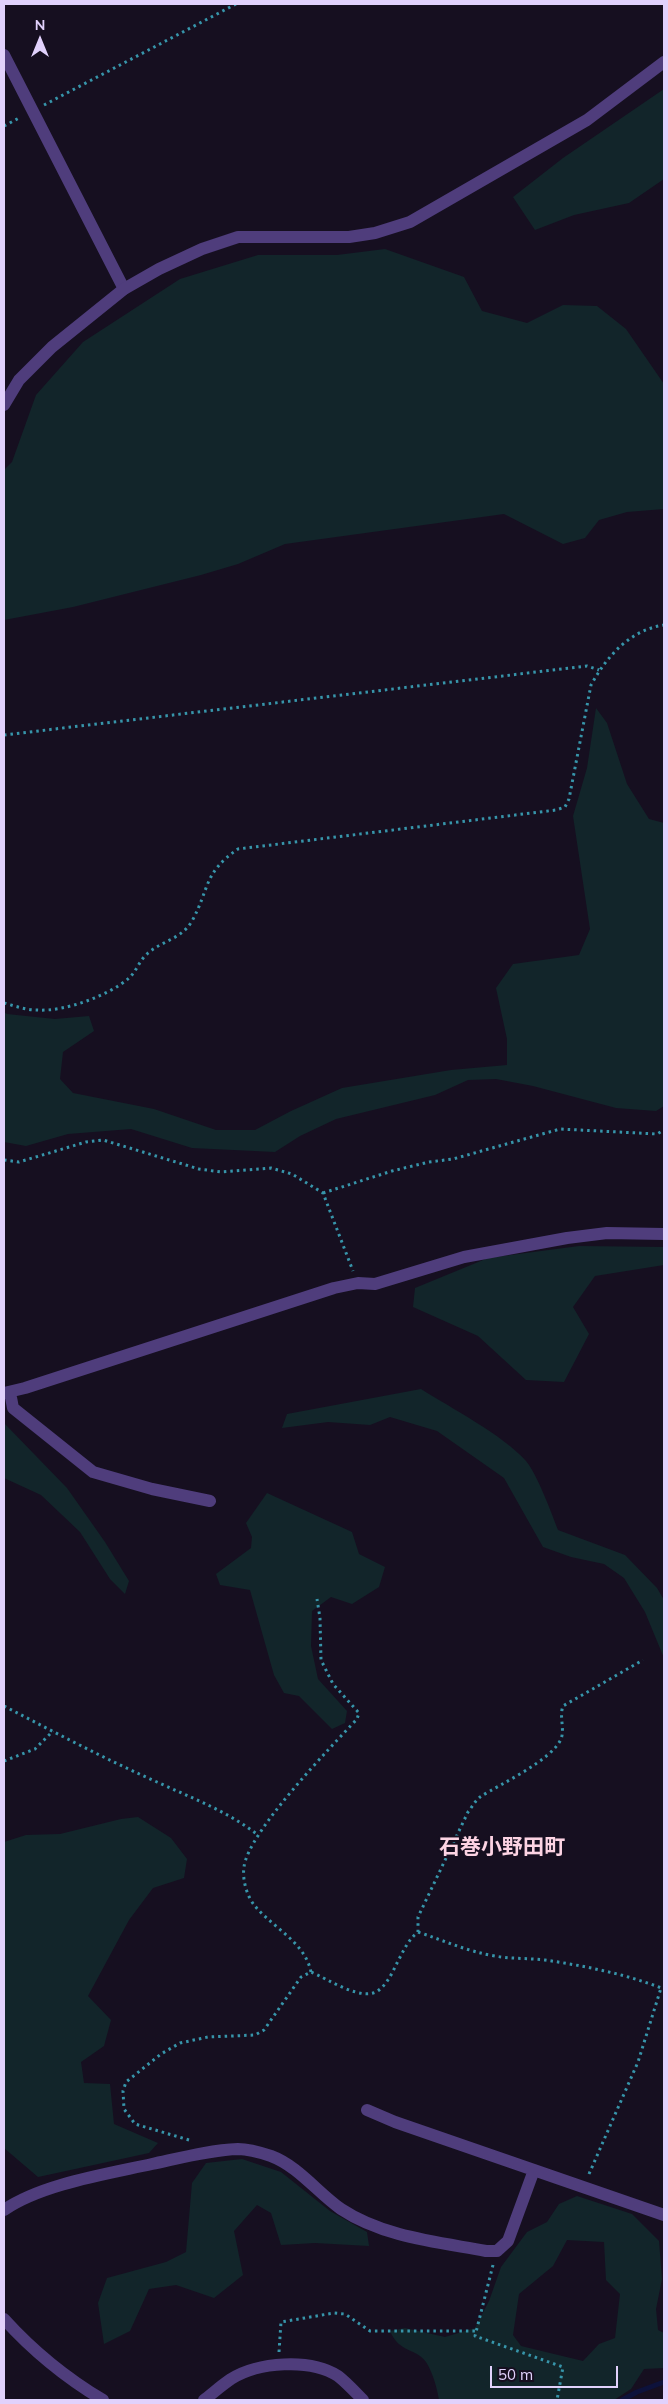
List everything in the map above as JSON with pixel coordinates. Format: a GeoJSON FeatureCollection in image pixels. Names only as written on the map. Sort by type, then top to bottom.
{"type":"FeatureCollection","features":[{"type":"Feature","properties":{"kind":"street"},"geometry":{"type":"LineString","coordinates":[[4,55],[124,288]]}},
{"type":"Feature","properties":{"kind":"street"},"geometry":{"type":"LineString","coordinates":[[4,405],[19,380],[52,347],[124,288],[202,249],[238,237],[349,236],[375,233],[410,222],[587,120],[664,62]]}},
{"type":"Feature","properties":{"kind":"street"},"geometry":{"type":"LineString","coordinates":[[210,1501],[152,1490],[93,1472],[13,1408],[7,1393],[334,1288],[358,1283],[375,1284],[464,1257],[566,1238],[607,1233],[664,1234]]}},
{"type":"Feature","properties":{"kind":"street"},"geometry":{"type":"LineString","coordinates":[[367,2110],[395,2122],[582,2185],[664,2215]]}},
{"type":"Feature","properties":{"kind":"street"},"geometry":{"type":"LineString","coordinates":[[4,2210],[15,2202],[36,2193],[101,2175],[183,2158],[239,2149],[273,2157],[293,2169],[341,2209],[375,2227],[430,2240],[486,2251],[497,2251],[508,2241],[534,2170]]}},
{"type":"Feature","properties":{"kind":"street"},"geometry":{"type":"LineString","coordinates":[[4,2319],[38,2354],[72,2381],[103,2400]]}},
{"type":"Feature","properties":{"kind":"street"},"geometry":{"type":"LineString","coordinates":[[204,2400],[232,2379],[255,2369],[279,2364],[311,2366],[337,2376],[362,2400]]}},
{"type":"Feature","properties":{"kind":"path"},"geometry":{"type":"LineString","coordinates":[[4,126],[236,4]]}},
{"type":"Feature","properties":{"kind":"path"},"geometry":{"type":"LineString","coordinates":[[4,1003],[22,1008],[51,1010],[114,990],[131,976],[147,954],[178,937],[191,922],[209,878],[222,860],[238,850],[556,810],[565,806],[569,799],[590,685],[599,670],[625,641],[639,631],[664,625]]}},
{"type":"Feature","properties":{"kind":"path"},"geometry":{"type":"LineString","coordinates":[[4,735],[587,666],[599,670]]}},
{"type":"Feature","properties":{"kind":"path"},"geometry":{"type":"LineString","coordinates":[[323,1193],[392,1171],[429,1162],[453,1159],[560,1129],[657,1134],[664,1130]]}},
{"type":"Feature","properties":{"kind":"path"},"geometry":{"type":"LineString","coordinates":[[4,1160],[18,1162],[86,1142],[103,1140],[200,1170],[221,1172],[270,1168],[292,1174],[323,1193],[358,1283]]}},
{"type":"Feature","properties":{"kind":"path"},"geometry":{"type":"LineString","coordinates":[[312,1972],[310,1964],[298,1947],[264,1917],[252,1903],[246,1888],[244,1866],[258,1835],[316,1763],[360,1714],[333,1684],[321,1660],[320,1618],[317,1599]]}},
{"type":"Feature","properties":{"kind":"path"},"geometry":{"type":"LineString","coordinates":[[418,1932],[418,1917],[468,1812],[479,1798],[516,1777],[548,1754],[560,1742],[563,1734],[560,1715],[563,1706],[643,1660]]}},
{"type":"Feature","properties":{"kind":"path"},"geometry":{"type":"LineString","coordinates":[[4,1706],[157,1782],[202,1801],[244,1824],[258,1835]]}},
{"type":"Feature","properties":{"kind":"path"},"geometry":{"type":"LineString","coordinates":[[4,1761],[35,1749],[53,1731]]}},
{"type":"Feature","properties":{"kind":"path"},"geometry":{"type":"LineString","coordinates":[[197,2142],[135,2124],[124,2109],[123,2091],[126,2082],[161,2054],[180,2043],[208,2037],[255,2035],[264,2030],[300,1977],[312,1972],[359,1994],[374,1993],[386,1983],[409,1939],[418,1932]]}},
{"type":"Feature","properties":{"kind":"path"},"geometry":{"type":"LineString","coordinates":[[418,1932],[462,1949],[497,1956],[543,1960],[586,1967],[663,1989],[638,2062],[595,2164],[582,2185]]}},
{"type":"Feature","properties":{"kind":"path"},"geometry":{"type":"LineString","coordinates":[[497,2251],[476,2336],[563,2367],[557,2400]]}},
{"type":"Feature","properties":{"kind":"path"},"geometry":{"type":"LineString","coordinates":[[279,2364],[280,2322],[316,2316],[345,2314],[370,2332],[476,2331]]}},
{"type":"Feature","properties":{"kind":"green space"},"geometry":{"type":"Polygon","coordinates":[[[664,89],[664,179],[629,203],[574,215],[535,230],[513,197],[563,158],[664,89]]]}},
{"type":"Feature","properties":{"kind":"green space"},"geometry":{"type":"Polygon","coordinates":[[[385,249],[464,277],[482,311],[527,323],[563,305],[597,306],[626,329],[664,384],[664,509],[627,512],[599,520],[585,538],[563,544],[504,514],[285,544],[238,564],[201,575],[73,607],[4,620],[4,470],[12,462],[36,395],[83,342],[180,279],[258,255],[337,255],[385,249]]]}},
{"type":"Feature","properties":{"kind":"green space"},"geometry":{"type":"Polygon","coordinates":[[[596,708],[607,723],[627,784],[649,819],[664,823],[664,1106],[656,1111],[616,1108],[533,1086],[496,1079],[468,1080],[435,1095],[336,1119],[300,1136],[275,1152],[192,1148],[131,1129],[68,1134],[26,1146],[4,1142],[4,1012],[7,1014],[55,1019],[89,1016],[94,1031],[63,1052],[60,1079],[73,1093],[154,1109],[216,1130],[255,1130],[342,1088],[451,1070],[507,1065],[507,1039],[496,988],[513,964],[579,955],[590,929],[573,816],[587,768],[596,708]]]}},
{"type":"Feature","properties":{"kind":"green space"},"geometry":{"type":"Polygon","coordinates":[[[579,1246],[664,1247],[664,1265],[595,1276],[573,1307],[589,1334],[564,1382],[526,1380],[478,1336],[413,1307],[415,1288],[488,1258],[579,1246]]]}},
{"type":"Feature","properties":{"kind":"green space"},"geometry":{"type":"Polygon","coordinates":[[[421,1389],[491,1432],[526,1461],[539,1484],[558,1530],[625,1555],[657,1588],[664,1600],[664,1658],[645,1612],[624,1578],[604,1564],[571,1557],[543,1547],[504,1478],[437,1431],[390,1417],[370,1425],[328,1422],[282,1428],[287,1414],[421,1389]]]}},
{"type":"Feature","properties":{"kind":"green space"},"geometry":{"type":"Polygon","coordinates":[[[4,1423],[67,1488],[105,1542],[129,1581],[125,1594],[110,1579],[80,1532],[41,1495],[4,1478],[4,1423]]]}},
{"type":"Feature","properties":{"kind":"green space"},"geometry":{"type":"Polygon","coordinates":[[[267,1493],[352,1532],[359,1554],[385,1567],[379,1587],[352,1604],[331,1597],[312,1611],[311,1646],[318,1679],[347,1711],[345,1723],[332,1729],[299,1696],[284,1693],[274,1675],[250,1590],[220,1585],[216,1574],[251,1548],[252,1537],[246,1523],[267,1493]]]}},
{"type":"Feature","properties":{"kind":"green space"},"geometry":{"type":"Polygon","coordinates":[[[138,1817],[171,1838],[187,1859],[184,1878],[153,1888],[129,1920],[88,1996],[111,2020],[104,2046],[81,2062],[84,2083],[110,2084],[114,2124],[158,2143],[149,2153],[38,2177],[4,2148],[4,1842],[26,1835],[60,1834],[121,1819],[138,1817]]]}},
{"type":"Feature","properties":{"kind":"green space"},"geometry":{"type":"Polygon","coordinates":[[[242,2159],[281,2172],[330,2211],[367,2232],[369,2246],[315,2243],[281,2245],[271,2213],[257,2205],[234,2231],[243,2275],[214,2298],[176,2285],[149,2289],[130,2331],[104,2344],[98,2303],[107,2278],[166,2262],[186,2252],[192,2183],[206,2163],[242,2159]]]}},
{"type":"Feature","properties":{"kind":"green space"},"geometry":{"type":"Polygon","coordinates":[[[577,2196],[632,2214],[659,2241],[662,2279],[656,2309],[658,2330],[664,2333],[664,2368],[644,2369],[631,2389],[614,2400],[439,2400],[431,2371],[426,2362],[417,2354],[398,2343],[390,2331],[405,2328],[445,2337],[475,2328],[489,2301],[501,2267],[527,2232],[547,2222],[559,2204],[577,2196]],[[567,2240],[553,2266],[519,2294],[513,2335],[521,2346],[583,2361],[599,2344],[615,2338],[620,2294],[606,2280],[604,2242],[567,2240]]]}},
{"type":"Feature","properties":{"kind":"waterway"},"geometry":{"type":"LineString","coordinates":[[622,2400],[664,2382]]}},
{"type":"Feature","properties":{"kind":"district","name":"石巻小野田町"},"geometry":{"type":"Point","coordinates":[502,1848]}}]}
